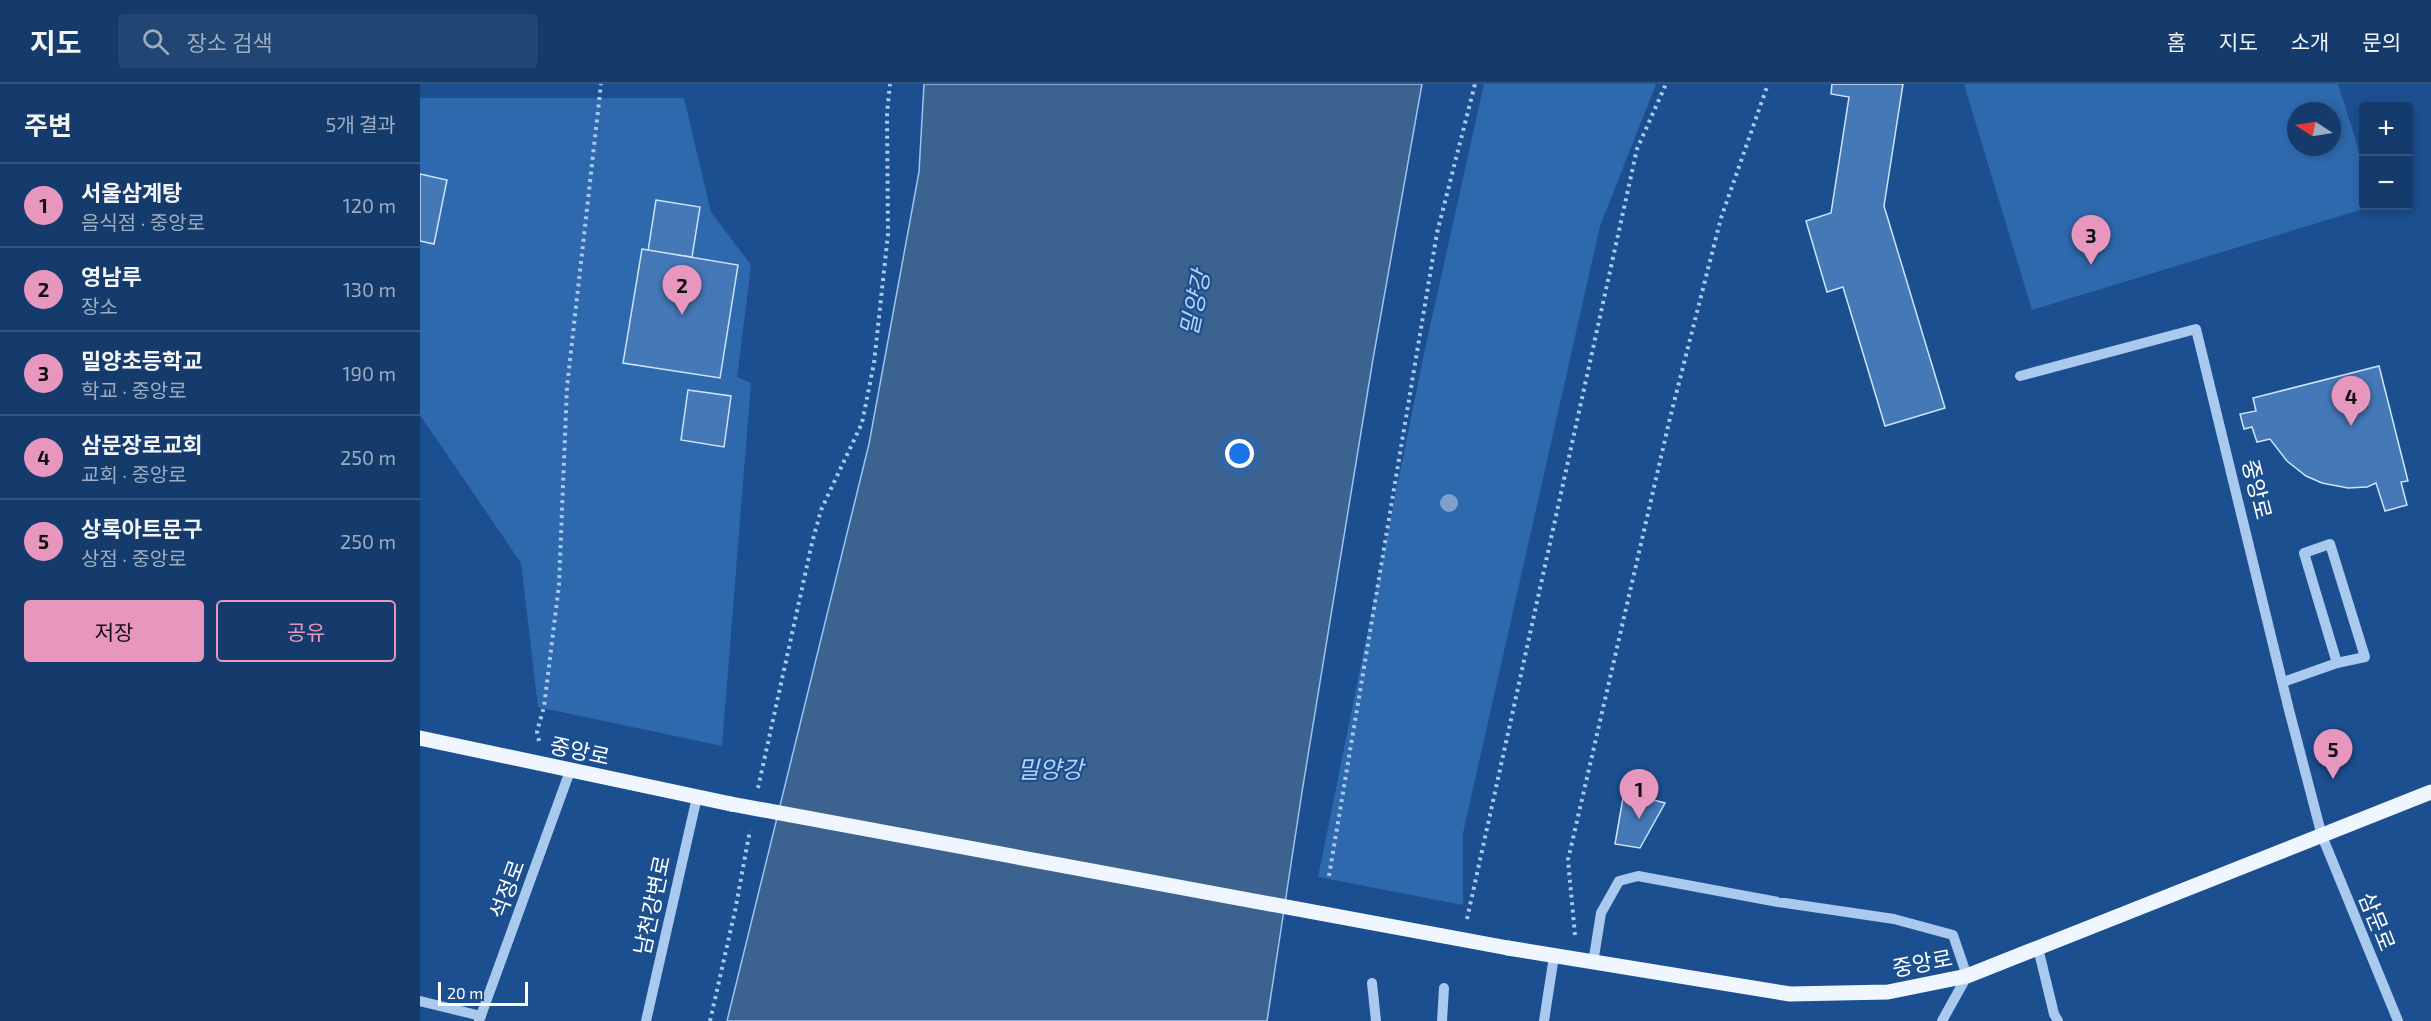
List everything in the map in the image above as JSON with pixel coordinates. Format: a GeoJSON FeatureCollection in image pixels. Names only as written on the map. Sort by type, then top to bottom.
{"type":"FeatureCollection","features":[{"type":"Feature","properties":{"kind":"main road","name":"중앙로"},"geometry":{"type":"LineString","coordinates":[[420,738],[731,804],[1508,948],[1790,994],[1888,992],[1967,976],[2431,792]]}},
{"type":"Feature","properties":{"kind":"street","name":"중앙로"},"geometry":{"type":"LineString","coordinates":[[2020,376],[2196,328],[2322,836]]}},
{"type":"Feature","properties":{"kind":"street"},"geometry":{"type":"LineString","coordinates":[[2283,682],[2337,663],[2365,657],[2330,544],[2304,553],[2337,663]]}},
{"type":"Feature","properties":{"kind":"street","name":"석정로"},"geometry":{"type":"LineString","coordinates":[[480,1018],[570,771]]}},
{"type":"Feature","properties":{"kind":"street","name":"남천강변로"},"geometry":{"type":"LineString","coordinates":[[645,1021],[697,797]]}},
{"type":"Feature","properties":{"kind":"street","name":"삼문로"},"geometry":{"type":"LineString","coordinates":[[2322,836],[2398,1021]]}},
{"type":"Feature","properties":{"kind":"street"},"geometry":{"type":"LineString","coordinates":[[1593,963],[1601,913],[1619,881],[1638,876],[1778,902],[1894,919],[1953,935],[1967,976],[1942,1021]]}},
{"type":"Feature","properties":{"kind":"street"},"geometry":{"type":"LineString","coordinates":[[2038,948],[2054,1014],[2058,1021]]}},
{"type":"Feature","properties":{"kind":"street"},"geometry":{"type":"LineString","coordinates":[[1544,1021],[1554,956]]}},
{"type":"Feature","properties":{"kind":"street"},"geometry":{"type":"LineString","coordinates":[[1372,983],[1376,1021]]}},
{"type":"Feature","properties":{"kind":"street"},"geometry":{"type":"LineString","coordinates":[[1442,1021],[1444,988]]}},
{"type":"Feature","properties":{"kind":"street"},"geometry":{"type":"LineString","coordinates":[[420,1001],[480,1018]]}},
{"type":"Feature","properties":{"kind":"path"},"geometry":{"type":"LineString","coordinates":[[544,765],[537,732],[544,707],[559,585],[567,387],[601,84]]}},
{"type":"Feature","properties":{"kind":"path"},"geometry":{"type":"LineString","coordinates":[[756,798],[812,543],[821,510],[862,423],[874,363],[888,234],[887,113],[890,84]]}},
{"type":"Feature","properties":{"kind":"path"},"geometry":{"type":"LineString","coordinates":[[1329,876],[1437,233],[1475,84]]}},
{"type":"Feature","properties":{"kind":"path"},"geometry":{"type":"LineString","coordinates":[[1465,925],[1638,149],[1665,84]]}},
{"type":"Feature","properties":{"kind":"path"},"geometry":{"type":"LineString","coordinates":[[1577,960],[1568,860],[1681,374],[1721,218],[1768,84]]}},
{"type":"Feature","properties":{"kind":"path"},"geometry":{"type":"LineString","coordinates":[[710,1021],[735,911],[752,821]]}},
{"type":"Feature","properties":{"kind":"shaded area"},"geometry":{"type":"Polygon","coordinates":[[[1484,84],[1656,84],[1600,226],[1463,833],[1463,905],[1318,877],[1425,349],[1484,84]]]}},
{"type":"Feature","properties":{"kind":"shaded area"},"geometry":{"type":"Polygon","coordinates":[[[1964,84],[2338,84],[2359,150],[2360,210],[2032,310],[1964,84]]]}},
{"type":"Feature","properties":{"kind":"shaded area"},"geometry":{"type":"Polygon","coordinates":[[[420,98],[684,98],[711,212],[751,265],[737,377],[751,383],[722,746],[538,707],[521,563],[420,415],[420,98]]]}},
{"type":"Feature","properties":{"kind":"water","name":"밀양강"},"geometry":{"type":"Polygon","coordinates":[[[924,84],[1422,84],[1373,359],[1267,1021],[727,1021],[869,444],[919,172],[924,84]]]}},
{"type":"Feature","properties":{"kind":"building"},"geometry":{"type":"Polygon","coordinates":[[[1832,84],[1903,84],[1884,206],[1945,408],[1885,426],[1843,287],[1827,292],[1806,221],[1831,213],[1849,97],[1831,94],[1832,84]]]}},
{"type":"Feature","properties":{"kind":"building"},"geometry":{"type":"Polygon","coordinates":[[[420,174],[447,180],[434,244],[420,241],[420,174]]]}},
{"type":"Feature","properties":{"kind":"building"},"geometry":{"type":"Polygon","coordinates":[[[656,200],[700,207],[692,257],[648,251],[656,200]]]}},
{"type":"Feature","properties":{"kind":"building"},"geometry":{"type":"Polygon","coordinates":[[[642,249],[738,265],[720,378],[623,363],[642,249]]]}},
{"type":"Feature","properties":{"kind":"building"},"geometry":{"type":"Polygon","coordinates":[[[2379,366],[2408,481],[2401,482],[2407,505],[2385,511],[2376,483],[2367,487],[2348,488],[2322,483],[2306,476],[2287,461],[2270,439],[2257,442],[2252,427],[2244,429],[2240,414],[2256,411],[2253,398],[2379,366]]]}},
{"type":"Feature","properties":{"kind":"building"},"geometry":{"type":"Polygon","coordinates":[[[688,390],[731,396],[724,447],[681,440],[688,390]]]}},
{"type":"Feature","properties":{"kind":"building"},"geometry":{"type":"Polygon","coordinates":[[[1624,792],[1665,803],[1640,848],[1615,844],[1624,792]]]}},
{"type":"Feature","properties":{"kind":"place","name":"밀양초등학교"},"geometry":{"type":"Point","coordinates":[2091,265]}},
{"type":"Feature","properties":{"kind":"place","name":"영남루"},"geometry":{"type":"Point","coordinates":[682,315]}},
{"type":"Feature","properties":{"kind":"place","name":"삼문장로교회"},"geometry":{"type":"Point","coordinates":[2351,426]}},
{"type":"Feature","properties":{"kind":"place","name":"상록아트문구"},"geometry":{"type":"Point","coordinates":[2333,779]}},
{"type":"Feature","properties":{"kind":"place","name":"서울삼계탕"},"geometry":{"type":"Point","coordinates":[1639,819]}}]}
